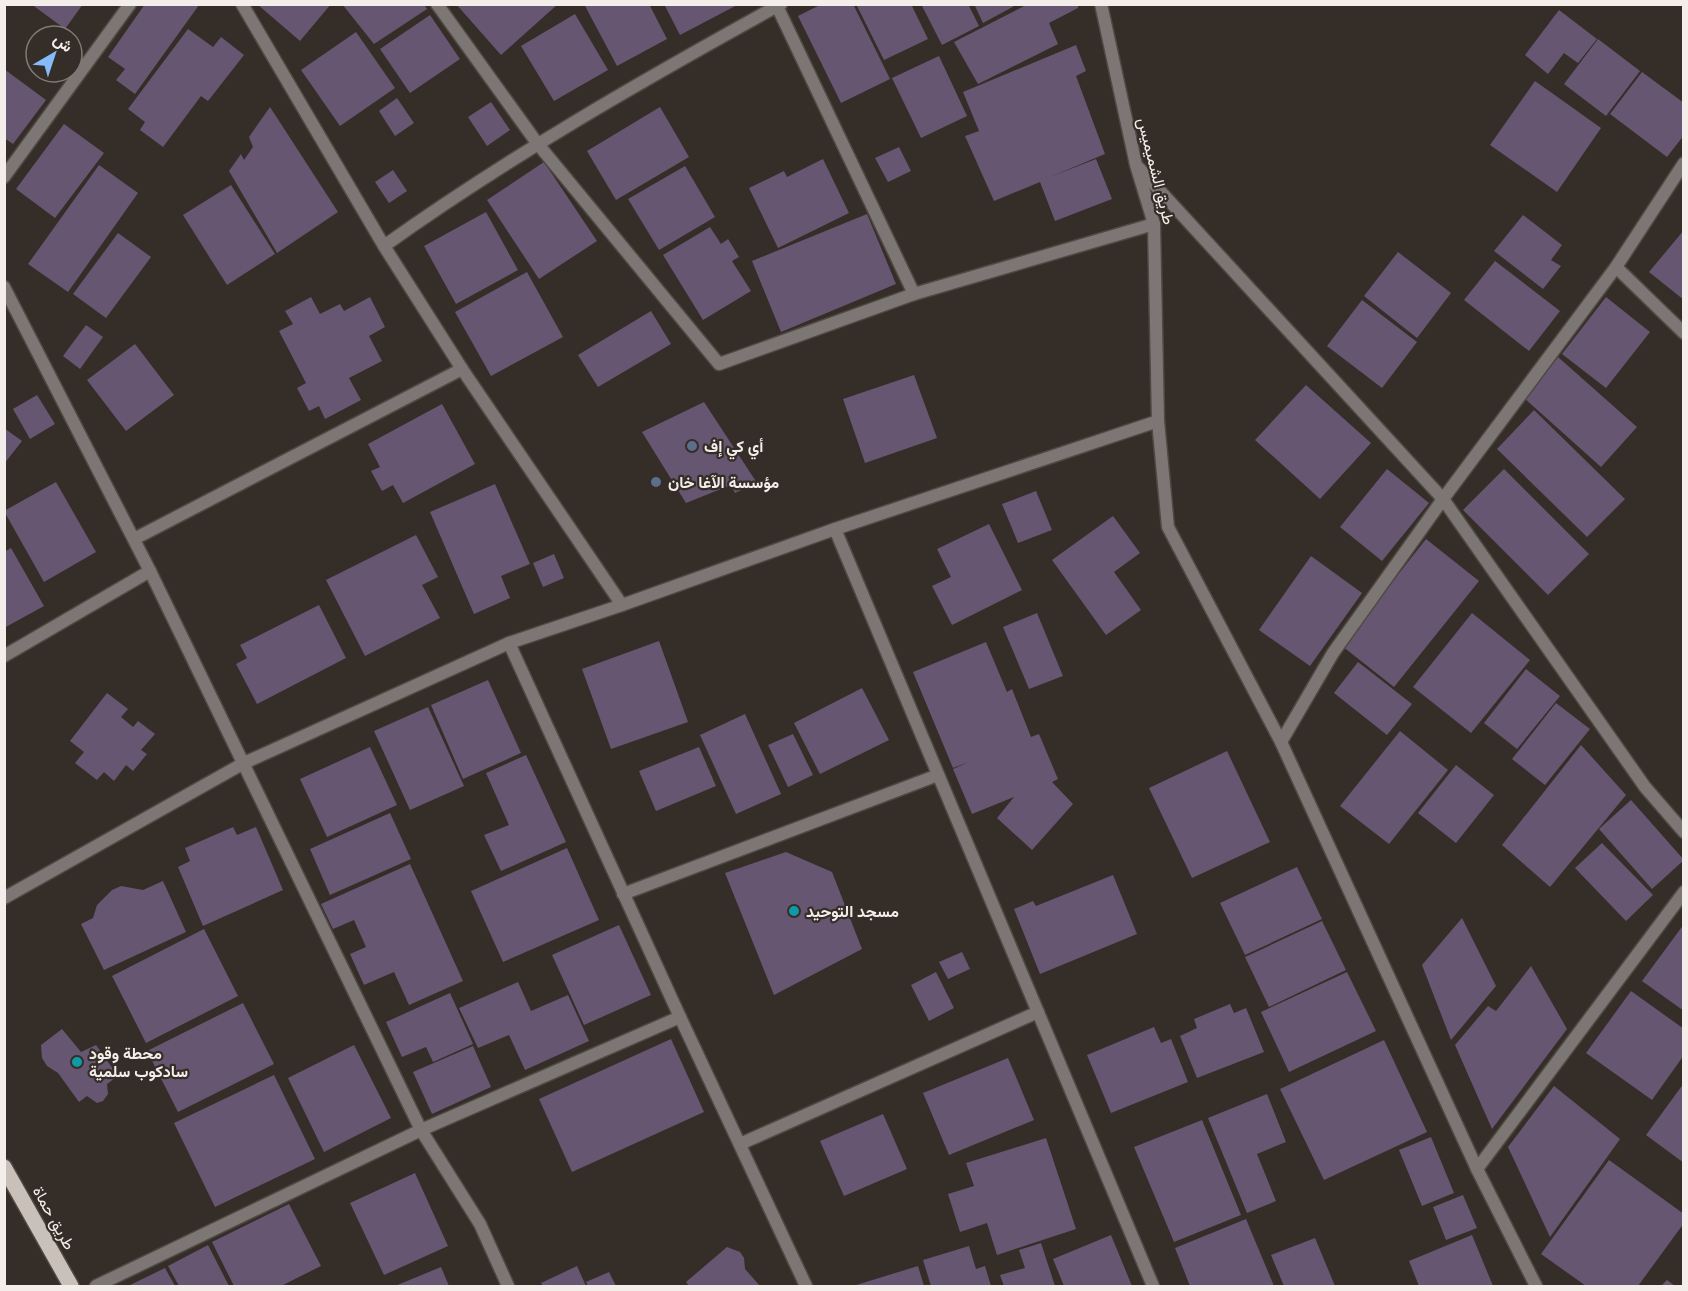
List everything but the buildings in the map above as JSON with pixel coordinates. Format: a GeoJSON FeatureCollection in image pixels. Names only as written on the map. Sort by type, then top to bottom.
{"type":"FeatureCollection","features":[{"type":"Feature","properties":{"kind":"main road","name":"طريق حماة"},"geometry":{"type":"LineString","coordinates":[[4,1167],[72,1287]]}},
{"type":"Feature","properties":{"kind":"street"},"geometry":{"type":"LineString","coordinates":[[4,177],[130,4]]}},
{"type":"Feature","properties":{"kind":"street"},"geometry":{"type":"LineString","coordinates":[[242,4],[384,246],[462,369],[622,605]]}},
{"type":"Feature","properties":{"kind":"street"},"geometry":{"type":"LineString","coordinates":[[438,4],[537,143],[719,364],[914,294],[1154,224]]}},
{"type":"Feature","properties":{"kind":"street","name":"طريق الشميميس"},"geometry":{"type":"LineString","coordinates":[[1101,4],[1136,165],[1154,224],[1158,421],[1168,527],[1281,741],[1477,1169],[1536,1287]]}},
{"type":"Feature","properties":{"kind":"street"},"geometry":{"type":"LineString","coordinates":[[384,246],[537,143],[778,5],[914,294]]}},
{"type":"Feature","properties":{"kind":"street"},"geometry":{"type":"LineString","coordinates":[[1281,741],[1333,653],[1443,499],[1616,267],[1683,163]]}},
{"type":"Feature","properties":{"kind":"street"},"geometry":{"type":"LineString","coordinates":[[1136,165],[1443,499],[1646,787],[1683,832]]}},
{"type":"Feature","properties":{"kind":"street"},"geometry":{"type":"LineString","coordinates":[[1616,267],[1683,333]]}},
{"type":"Feature","properties":{"kind":"street"},"geometry":{"type":"LineString","coordinates":[[4,287],[150,571],[421,1130],[480,1224],[508,1287]]}},
{"type":"Feature","properties":{"kind":"street"},"geometry":{"type":"LineString","coordinates":[[134,539],[462,369]]}},
{"type":"Feature","properties":{"kind":"street"},"geometry":{"type":"LineString","coordinates":[[4,898],[244,763],[509,643],[835,529],[1158,421]]}},
{"type":"Feature","properties":{"kind":"street"},"geometry":{"type":"LineString","coordinates":[[835,529],[1153,1287]]}},
{"type":"Feature","properties":{"kind":"street"},"geometry":{"type":"LineString","coordinates":[[4,656],[150,571]]}},
{"type":"Feature","properties":{"kind":"street"},"geometry":{"type":"LineString","coordinates":[[509,643],[806,1287]]}},
{"type":"Feature","properties":{"kind":"street"},"geometry":{"type":"LineString","coordinates":[[623,894],[938,775]]}},
{"type":"Feature","properties":{"kind":"street"},"geometry":{"type":"LineString","coordinates":[[1477,1169],[1683,892]]}},
{"type":"Feature","properties":{"kind":"street"},"geometry":{"type":"LineString","coordinates":[[740,1144],[1038,1012]]}},
{"type":"Feature","properties":{"kind":"street"},"geometry":{"type":"LineString","coordinates":[[96,1287],[421,1130],[680,1017]]}},
{"type":"Feature","properties":{"kind":"place","name":"أي كي إف"},"geometry":{"type":"Point","coordinates":[692,446]}},
{"type":"Feature","properties":{"kind":"place","name":"مؤسسة الآغا خان"},"geometry":{"type":"Point","coordinates":[656,482]}},
{"type":"Feature","properties":{"kind":"place","name":"مسجد التوحيد"},"geometry":{"type":"Point","coordinates":[794,911]}},
{"type":"Feature","properties":{"kind":"place","name":"محطة وقود سادكوب سلمية"},"geometry":{"type":"Point","coordinates":[77,1062]}}]}
